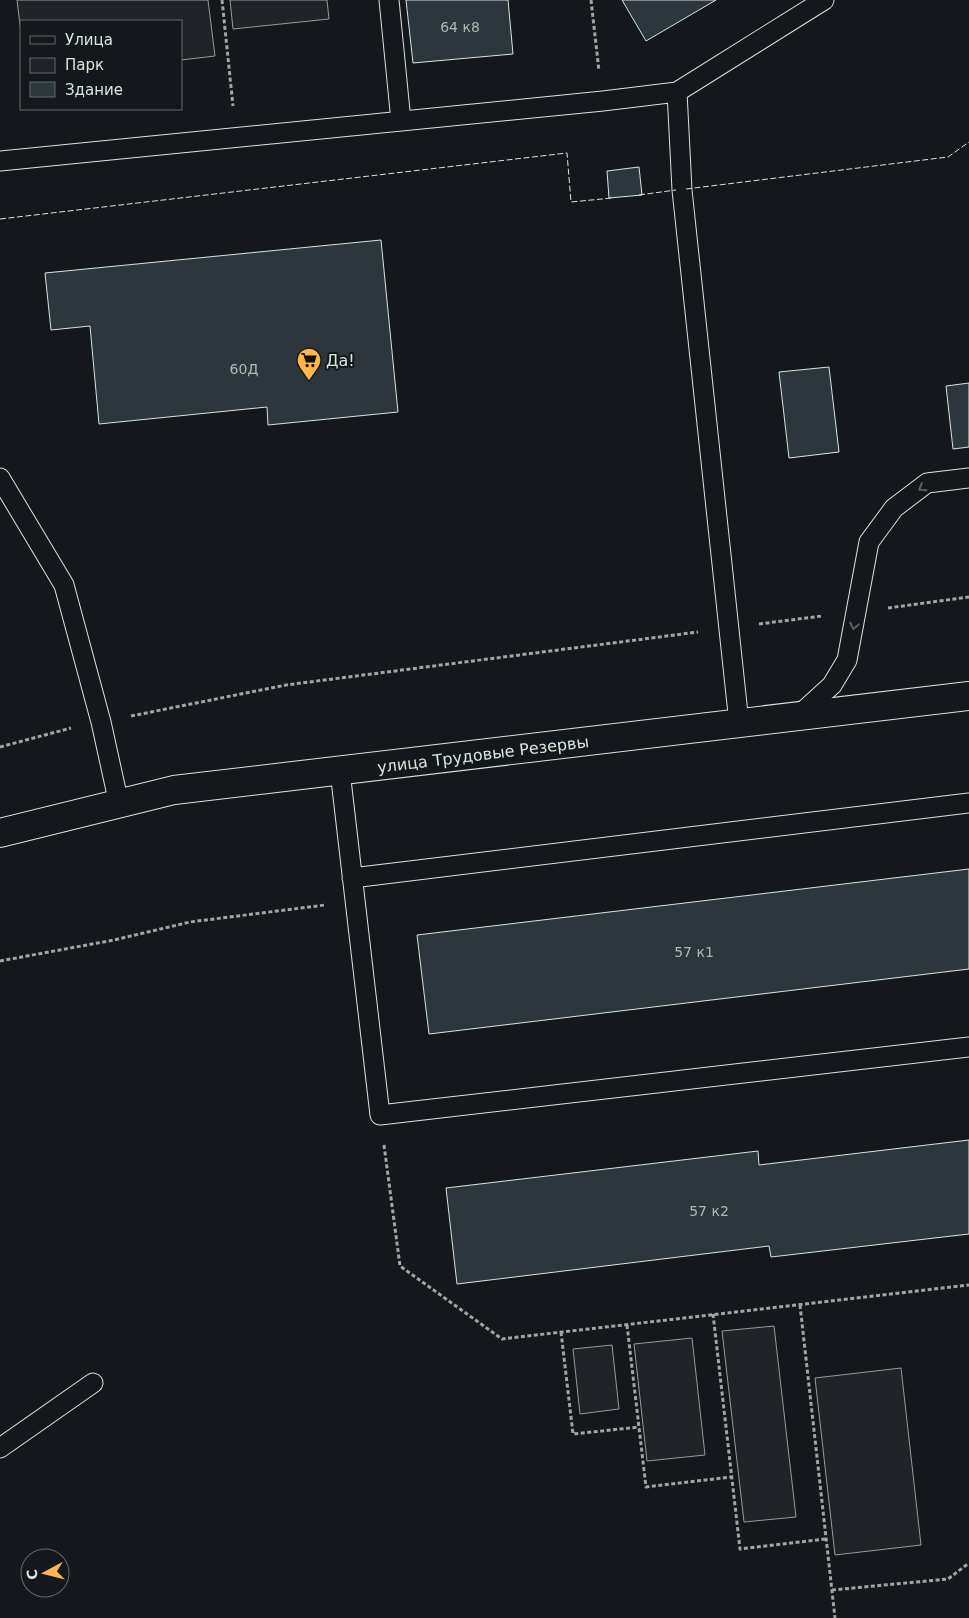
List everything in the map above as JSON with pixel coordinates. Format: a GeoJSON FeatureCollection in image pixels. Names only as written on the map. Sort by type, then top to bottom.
{"type":"FeatureCollection","features":[{"type":"Feature","properties":{"kind":"street","name":"улица Трудовые Резервы"},"geometry":{"type":"LineString","coordinates":[[0,833],[174,790],[969,696]]}},
{"type":"Feature","properties":{"kind":"lane"},"geometry":{"type":"LineString","coordinates":[[388,0],[402,121]]}},
{"type":"Feature","properties":{"kind":"lane"},"geometry":{"type":"LineString","coordinates":[[0,161],[678,92],[824,0]]}},
{"type":"Feature","properties":{"kind":"lane"},"geometry":{"type":"LineString","coordinates":[[678,92],[682,190],[739,723]]}},
{"type":"Feature","properties":{"kind":"lane"},"geometry":{"type":"LineString","coordinates":[[0,478],[64,584],[101,722],[119,804]]}},
{"type":"Feature","properties":{"kind":"lane"},"geometry":{"type":"LineString","coordinates":[[798,716],[832,685],[848,660],[870,542],[894,508],[927,483],[969,478]]}},
{"type":"Feature","properties":{"kind":"lane"},"geometry":{"type":"LineString","coordinates":[[340,771],[380,1115],[969,1047]]}},
{"type":"Feature","properties":{"kind":"lane"},"geometry":{"type":"LineString","coordinates":[[352,878],[969,802]]}},
{"type":"Feature","properties":{"kind":"lane"},"geometry":{"type":"LineString","coordinates":[[0,1448],[93,1383]]}},
{"type":"Feature","properties":{"kind":"path"},"geometry":{"type":"LineString","coordinates":[[222,0],[236,138]]}},
{"type":"Feature","properties":{"kind":"path"},"geometry":{"type":"LineString","coordinates":[[591,0],[603,101]]}},
{"type":"Feature","properties":{"kind":"path"},"geometry":{"type":"LineString","coordinates":[[0,747],[101,722],[286,685],[969,597]]}},
{"type":"Feature","properties":{"kind":"path"},"geometry":{"type":"LineString","coordinates":[[380,1115],[400,1266],[502,1339],[969,1285]]}},
{"type":"Feature","properties":{"kind":"path"},"geometry":{"type":"LineString","coordinates":[[800,1305],[835,1618]]}},
{"type":"Feature","properties":{"kind":"path"},"geometry":{"type":"LineString","coordinates":[[713,1314],[740,1549],[826,1539]]}},
{"type":"Feature","properties":{"kind":"path"},"geometry":{"type":"LineString","coordinates":[[627,1325],[646,1487],[732,1477]]}},
{"type":"Feature","properties":{"kind":"path"},"geometry":{"type":"LineString","coordinates":[[561,1332],[572,1434],[639,1427]]}},
{"type":"Feature","properties":{"kind":"path"},"geometry":{"type":"LineString","coordinates":[[832,1590],[948,1579],[969,1563]]}},
{"type":"Feature","properties":{"kind":"green space"},"geometry":{"type":"Polygon","coordinates":[[[17,0],[208,0],[215,56],[182,60],[182,20],[20,20],[20,25],[17,0]]]}},
{"type":"Feature","properties":{"kind":"green space"},"geometry":{"type":"Polygon","coordinates":[[[230,0],[327,0],[329,19],[233,29],[230,0]]]}},
{"type":"Feature","properties":{"kind":"green space"},"geometry":{"type":"Polygon","coordinates":[[[774,1326],[796,1517],[744,1522],[722,1331],[774,1326]]]}},
{"type":"Feature","properties":{"kind":"green space"},"geometry":{"type":"Polygon","coordinates":[[[692,1338],[705,1455],[647,1461],[634,1344],[692,1338]]]}},
{"type":"Feature","properties":{"kind":"green space"},"geometry":{"type":"Polygon","coordinates":[[[612,1345],[619,1409],[580,1414],[573,1349],[612,1345]]]}},
{"type":"Feature","properties":{"kind":"green space"},"geometry":{"type":"Polygon","coordinates":[[[901,1368],[921,1545],[835,1555],[815,1378],[901,1368]]]}},
{"type":"Feature","properties":{"kind":"building"},"geometry":{"type":"Polygon","coordinates":[[[406,0],[508,0],[513,54],[413,63],[406,0]]]}},
{"type":"Feature","properties":{"kind":"building"},"geometry":{"type":"Polygon","coordinates":[[[622,0],[716,0],[646,41],[622,0]]]}},
{"type":"Feature","properties":{"kind":"building"},"geometry":{"type":"Polygon","coordinates":[[[639,167],[642,195],[609,198],[607,171],[639,167]]]}},
{"type":"Feature","properties":{"kind":"building"},"geometry":{"type":"Polygon","coordinates":[[[381,240],[398,412],[268,425],[267,407],[99,424],[90,326],[51,330],[45,273],[381,240]]]}},
{"type":"Feature","properties":{"kind":"building"},"geometry":{"type":"Polygon","coordinates":[[[829,367],[839,452],[789,458],[779,372],[829,367]]]}},
{"type":"Feature","properties":{"kind":"building"},"geometry":{"type":"Polygon","coordinates":[[[969,383],[969,447],[953,449],[946,386],[969,383]]]}},
{"type":"Feature","properties":{"kind":"building"},"geometry":{"type":"Polygon","coordinates":[[[969,869],[969,969],[429,1034],[417,935],[969,869]]]}},
{"type":"Feature","properties":{"kind":"building"},"geometry":{"type":"Polygon","coordinates":[[[969,1140],[969,1234],[771,1257],[769,1246],[457,1284],[446,1188],[758,1151],[759,1165],[969,1140]]]}},
{"type":"Feature","properties":{"kind":"fence"},"geometry":{"type":"LineString","coordinates":[[686,189],[948,157],[969,142]]}},
{"type":"Feature","properties":{"kind":"fence"},"geometry":{"type":"LineString","coordinates":[[0,219],[567,153],[571,202],[612,198]]}},
{"type":"Feature","properties":{"kind":"fence"},"geometry":{"type":"LineString","coordinates":[[639,195],[676,190]]}},
{"type":"Feature","properties":{"kind":"place","name":"Да!"},"geometry":{"type":"Point","coordinates":[309,381]}}]}
